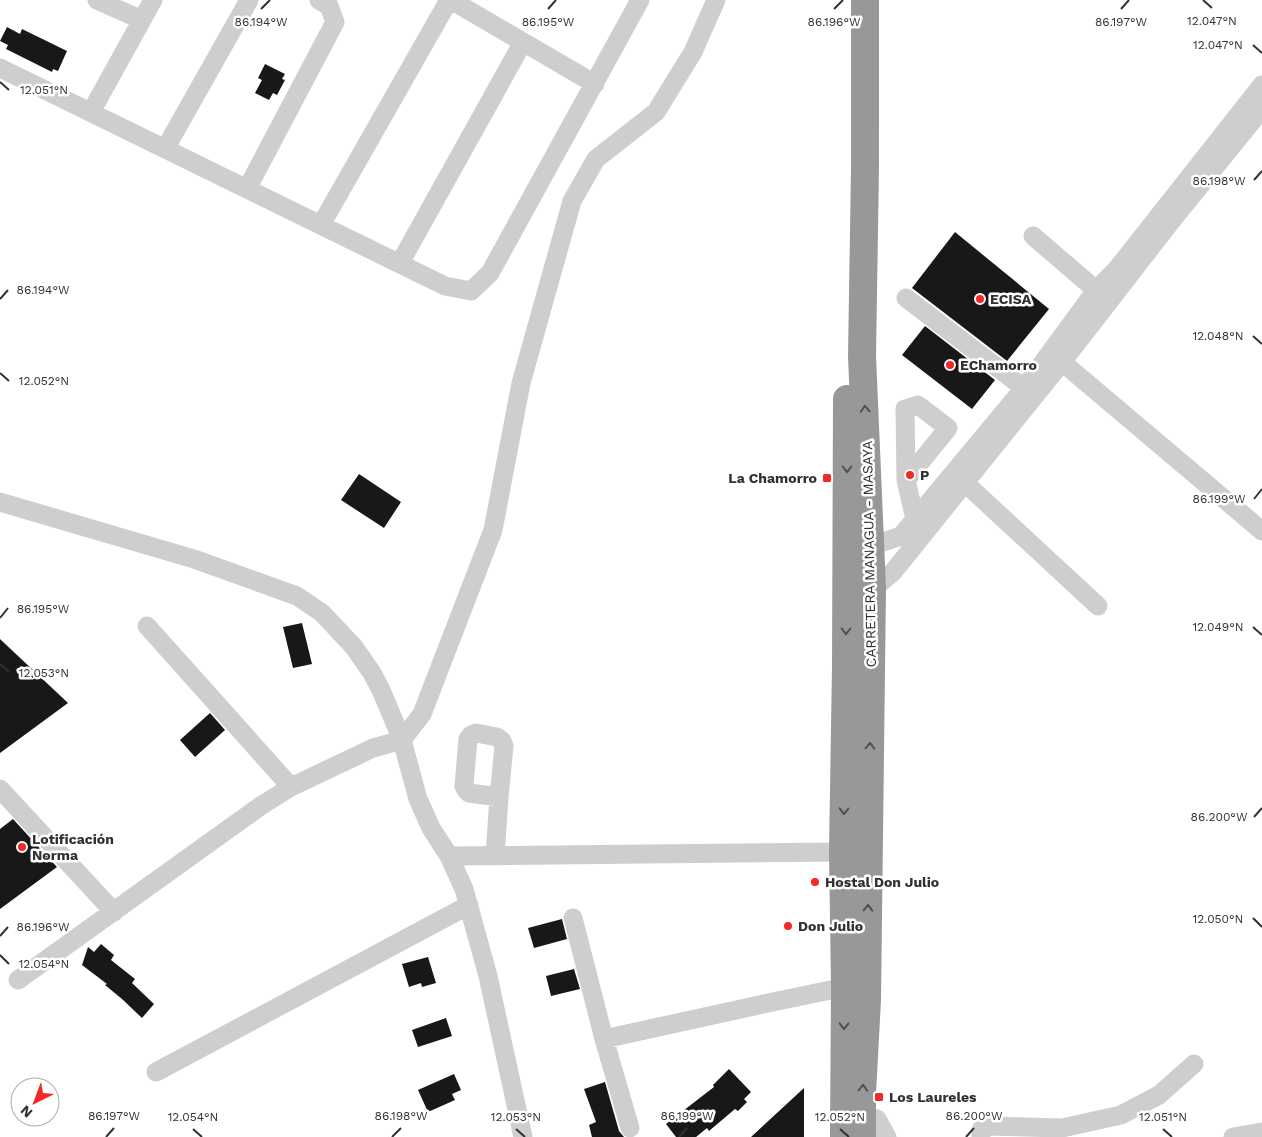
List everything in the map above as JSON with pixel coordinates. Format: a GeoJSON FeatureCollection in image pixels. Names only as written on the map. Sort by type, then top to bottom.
{"type":"FeatureCollection","features":[{"type":"Feature","properties":{"kind":"highway","name":"CARRETERA MANAGUA - MASAYA"},"geometry":{"type":"LineString","coordinates":[[844,1137],[849,0]]}},
{"type":"Feature","properties":{"kind":"highway","name":"CARRETERA MANAGUA - MASAYA"},"geometry":{"type":"LineString","coordinates":[[862,1126],[867,1000],[872,588],[862,356],[865,0]]}},
{"type":"Feature","properties":{"kind":"street"},"geometry":{"type":"LineString","coordinates":[[97,0],[142,20]]}},
{"type":"Feature","properties":{"kind":"street"},"geometry":{"type":"LineString","coordinates":[[91,112],[153,0]]}},
{"type":"Feature","properties":{"kind":"street"},"geometry":{"type":"LineString","coordinates":[[165,149],[249,0]]}},
{"type":"Feature","properties":{"kind":"street"},"geometry":{"type":"LineString","coordinates":[[247,189],[335,22],[329,6],[319,0]]}},
{"type":"Feature","properties":{"kind":"street"},"geometry":{"type":"LineString","coordinates":[[321,225],[450,0],[595,84]]}},
{"type":"Feature","properties":{"kind":"street"},"geometry":{"type":"LineString","coordinates":[[18,980],[262,806],[291,787],[373,748],[402,740],[422,714],[494,530],[520,383],[572,201],[596,159],[656,112],[694,52],[716,0]]}},
{"type":"Feature","properties":{"kind":"street"},"geometry":{"type":"LineString","coordinates":[[0,68],[445,286],[472,291],[490,273],[595,84],[634,2]]}},
{"type":"Feature","properties":{"kind":"street"},"geometry":{"type":"LineString","coordinates":[[400,263],[523,42]]}},
{"type":"Feature","properties":{"kind":"street"},"geometry":{"type":"LineString","coordinates":[[871,546],[901,536],[1024,388],[1096,290],[1118,268],[1262,85]]}},
{"type":"Feature","properties":{"kind":"street"},"geometry":{"type":"LineString","coordinates":[[872,588],[893,572],[1262,109]]}},
{"type":"Feature","properties":{"kind":"street"},"geometry":{"type":"LineString","coordinates":[[1033,236],[1096,290]]}},
{"type":"Feature","properties":{"kind":"street"},"geometry":{"type":"LineString","coordinates":[[906,298],[1024,388]]}},
{"type":"Feature","properties":{"kind":"street"},"geometry":{"type":"LineString","coordinates":[[1062,362],[1262,530]]}},
{"type":"Feature","properties":{"kind":"street"},"geometry":{"type":"LineString","coordinates":[[906,480],[915,519]]}},
{"type":"Feature","properties":{"kind":"street"},"geometry":{"type":"LineString","coordinates":[[964,482],[1098,606]]}},
{"type":"Feature","properties":{"kind":"street"},"geometry":{"type":"LineString","coordinates":[[0,502],[194,559],[297,596],[322,613],[358,654],[382,690],[402,740],[418,799],[431,828],[449,856],[464,889],[488,976],[523,1137]]}},
{"type":"Feature","properties":{"kind":"street"},"geometry":{"type":"LineString","coordinates":[[147,626],[291,787]]}},
{"type":"Feature","properties":{"kind":"street"},"geometry":{"type":"LineString","coordinates":[[0,789],[114,912]]}},
{"type":"Feature","properties":{"kind":"street"},"geometry":{"type":"LineString","coordinates":[[495,856],[499,797]]}},
{"type":"Feature","properties":{"kind":"street"},"geometry":{"type":"LineString","coordinates":[[449,856],[844,852]]}},
{"type":"Feature","properties":{"kind":"street"},"geometry":{"type":"LineString","coordinates":[[156,1072],[469,905]]}},
{"type":"Feature","properties":{"kind":"street"},"geometry":{"type":"LineString","coordinates":[[573,918],[604,1039],[630,1128]]}},
{"type":"Feature","properties":{"kind":"street"},"geometry":{"type":"LineString","coordinates":[[604,1039],[845,988]]}},
{"type":"Feature","properties":{"kind":"street"},"geometry":{"type":"LineString","coordinates":[[981,1137],[981,1130],[986,1126],[1062,1132],[1120,1116],[1159,1095],[1194,1064]]}},
{"type":"Feature","properties":{"kind":"street"},"geometry":{"type":"LineString","coordinates":[[862,1126],[877,1119],[887,1137]]}},
{"type":"Feature","properties":{"kind":"street"},"geometry":{"type":"LineString","coordinates":[[1233,1137],[1262,1132]]}},
{"type":"Feature","properties":{"kind":"building"},"geometry":{"type":"Polygon","coordinates":[[[7,27],[20,34],[22,29],[67,51],[58,71],[53,69],[52,72],[6,49],[8,45],[0,41],[7,27]]]}},
{"type":"Feature","properties":{"kind":"building"},"geometry":{"type":"Polygon","coordinates":[[[265,64],[285,74],[282,79],[285,80],[277,95],[273,93],[269,100],[255,93],[262,80],[258,78],[265,64]]]}},
{"type":"Feature","properties":{"kind":"building","name":"ECISA"},"geometry":{"type":"Polygon","coordinates":[[[955,232],[1049,309],[1007,361],[912,288],[955,232]]]}},
{"type":"Feature","properties":{"kind":"building"},"geometry":{"type":"Polygon","coordinates":[[[925,326],[995,380],[972,409],[902,355],[925,326]]]}},
{"type":"Feature","properties":{"kind":"building"},"geometry":{"type":"Polygon","coordinates":[[[359,474],[401,502],[384,528],[341,500],[359,474]]]}},
{"type":"Feature","properties":{"kind":"building"},"geometry":{"type":"Polygon","coordinates":[[[302,623],[312,664],[293,668],[283,627],[302,623]]]}},
{"type":"Feature","properties":{"kind":"building"},"geometry":{"type":"Polygon","coordinates":[[[0,639],[68,703],[0,753],[0,639]]]}},
{"type":"Feature","properties":{"kind":"building"},"geometry":{"type":"Polygon","coordinates":[[[210,713],[225,730],[195,757],[180,740],[210,713]]]}},
{"type":"Feature","properties":{"kind":"building","name":"Lotificación Norma"},"geometry":{"type":"Polygon","coordinates":[[[13,819],[57,867],[0,909],[0,829],[13,819]]]}},
{"type":"Feature","properties":{"kind":"building"},"geometry":{"type":"Polygon","coordinates":[[[562,919],[567,939],[534,948],[528,928],[562,919]]]}},
{"type":"Feature","properties":{"kind":"building"},"geometry":{"type":"Polygon","coordinates":[[[101,944],[114,955],[111,960],[135,979],[132,983],[154,1004],[142,1018],[105,985],[107,984],[82,965],[88,947],[94,952],[101,944]]]}},
{"type":"Feature","properties":{"kind":"building"},"geometry":{"type":"Polygon","coordinates":[[[428,957],[436,983],[422,987],[421,983],[409,987],[402,964],[428,957]]]}},
{"type":"Feature","properties":{"kind":"building"},"geometry":{"type":"Polygon","coordinates":[[[574,969],[580,989],[551,996],[546,976],[574,969]]]}},
{"type":"Feature","properties":{"kind":"building"},"geometry":{"type":"Polygon","coordinates":[[[446,1018],[452,1036],[418,1047],[412,1030],[446,1018]]]}},
{"type":"Feature","properties":{"kind":"building"},"geometry":{"type":"Polygon","coordinates":[[[729,1069],[751,1092],[744,1099],[747,1102],[738,1111],[735,1109],[709,1131],[707,1128],[696,1137],[676,1137],[666,1124],[714,1087],[713,1085],[729,1069]]]}},
{"type":"Feature","properties":{"kind":"building"},"geometry":{"type":"Polygon","coordinates":[[[454,1074],[461,1090],[452,1094],[455,1100],[428,1112],[418,1090],[454,1074]]]}},
{"type":"Feature","properties":{"kind":"building"},"geometry":{"type":"Polygon","coordinates":[[[605,1082],[619,1131],[624,1137],[592,1137],[589,1125],[596,1122],[584,1089],[605,1082]]]}},
{"type":"Feature","properties":{"kind":"building"},"geometry":{"type":"Polygon","coordinates":[[[804,1088],[804,1137],[751,1137],[804,1088]]]}},
{"type":"Feature","properties":{"kind":"place","name":"ECISA"},"geometry":{"type":"Point","coordinates":[980,299]}},
{"type":"Feature","properties":{"kind":"place","name":"EChamorro"},"geometry":{"type":"Point","coordinates":[950,365]}},
{"type":"Feature","properties":{"kind":"place","name":"P"},"geometry":{"type":"Point","coordinates":[910,475]}},
{"type":"Feature","properties":{"kind":"place","name":"La Chamorro"},"geometry":{"type":"Point","coordinates":[827,478]}},
{"type":"Feature","properties":{"kind":"place","name":"Lotificación Norma"},"geometry":{"type":"Point","coordinates":[22,847]}},
{"type":"Feature","properties":{"kind":"place","name":"Hostal Don Julio"},"geometry":{"type":"Point","coordinates":[815,882]}},
{"type":"Feature","properties":{"kind":"place","name":"Don Julio"},"geometry":{"type":"Point","coordinates":[788,926]}},
{"type":"Feature","properties":{"kind":"place","name":"Los Laureles"},"geometry":{"type":"Point","coordinates":[879,1097]}}]}
